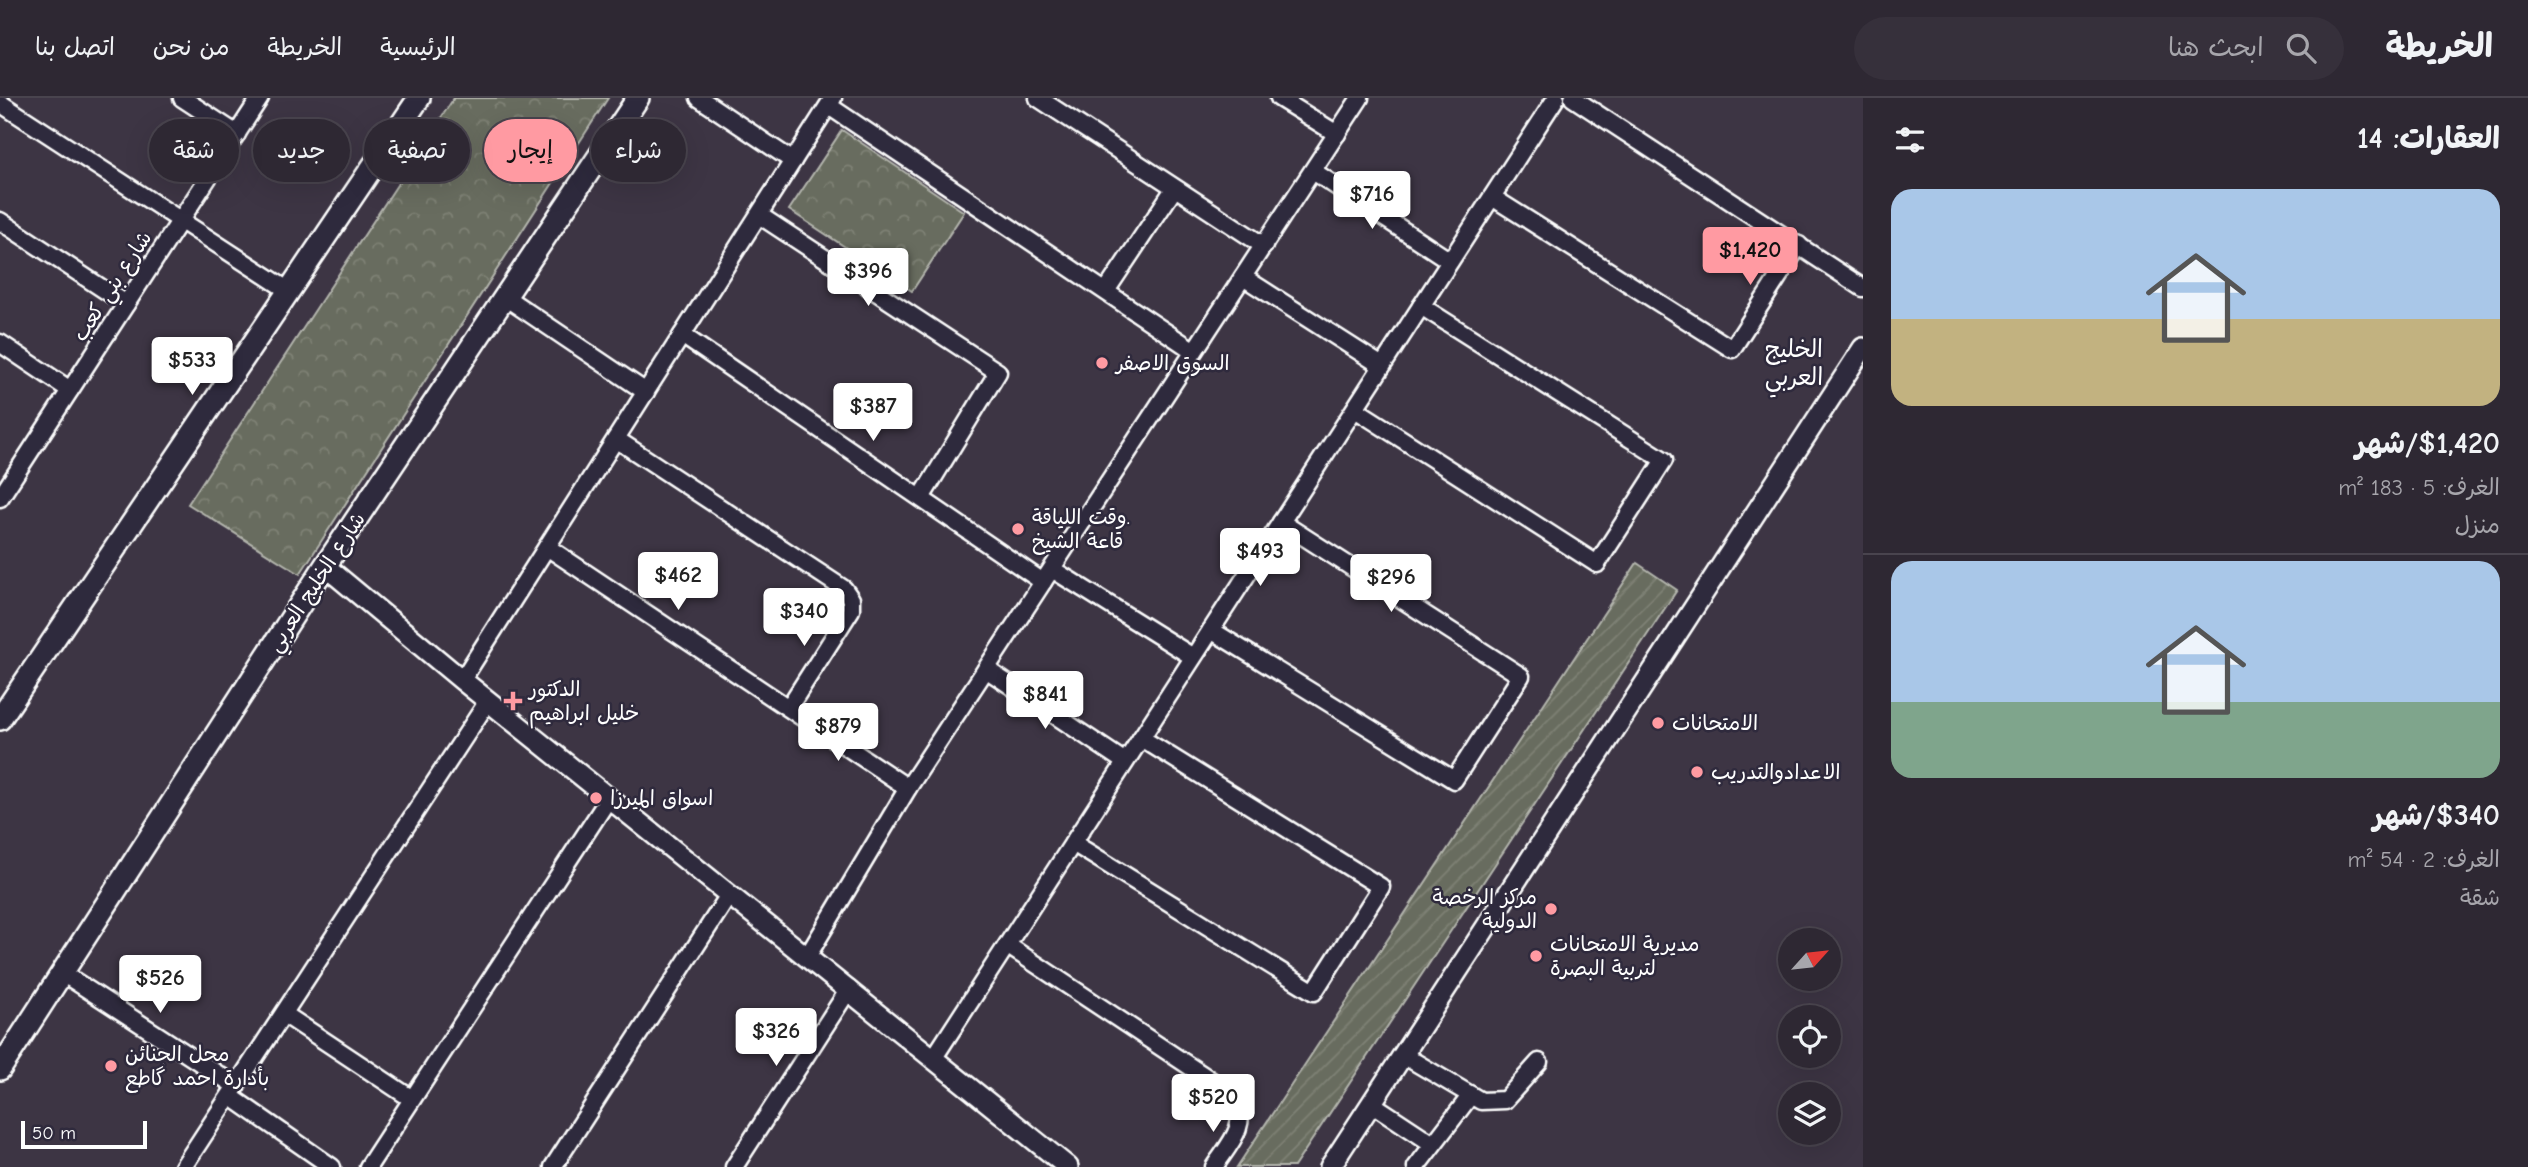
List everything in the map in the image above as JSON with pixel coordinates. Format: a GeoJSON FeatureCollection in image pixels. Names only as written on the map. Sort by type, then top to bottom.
{"type":"FeatureCollection","features":[{"type":"Feature","properties":{"kind":"main road"},"geometry":{"type":"LineString","coordinates":[[4,705],[419,98]]}},
{"type":"Feature","properties":{"kind":"main road","name":"شارع الخليج العربي"},"geometry":{"type":"LineString","coordinates":[[0,1069],[326,566],[638,98]]}},
{"type":"Feature","properties":{"kind":"street"},"geometry":{"type":"LineString","coordinates":[[182,98],[214,119]]}},
{"type":"Feature","properties":{"kind":"street","name":"شارع بني كعب"},"geometry":{"type":"LineString","coordinates":[[239,131],[260,98]]}},
{"type":"Feature","properties":{"kind":"street"},"geometry":{"type":"LineString","coordinates":[[699,98],[793,161]]}},
{"type":"Feature","properties":{"kind":"street"},"geometry":{"type":"LineString","coordinates":[[1038,98],[1264,246]]}},
{"type":"Feature","properties":{"kind":"street"},"geometry":{"type":"LineString","coordinates":[[1279,98],[1337,134]]}},
{"type":"Feature","properties":{"kind":"street"},"geometry":{"type":"LineString","coordinates":[[807,957],[908,789],[1360,98]]}},
{"type":"Feature","properties":{"kind":"street"},"geometry":{"type":"LineString","coordinates":[[933,1059],[1556,98]]}},
{"type":"Feature","properties":{"kind":"street"},"geometry":{"type":"LineString","coordinates":[[1573,98],[1863,288]]}},
{"type":"Feature","properties":{"kind":"street"},"geometry":{"type":"LineString","coordinates":[[462,680],[831,102],[1195,351]]}},
{"type":"Feature","properties":{"kind":"street"},"geometry":{"type":"LineString","coordinates":[[0,103],[289,291]]}},
{"type":"Feature","properties":{"kind":"street"},"geometry":{"type":"LineString","coordinates":[[1313,171],[1450,261]]}},
{"type":"Feature","properties":{"kind":"street","name":"شارع بني كعب"},"geometry":{"type":"LineString","coordinates":[[0,498],[205,182]]}},
{"type":"Feature","properties":{"kind":"street"},"geometry":{"type":"LineString","coordinates":[[1106,292],[1174,189]]}},
{"type":"Feature","properties":{"kind":"street"},"geometry":{"type":"LineString","coordinates":[[1492,197],[1732,349],[1799,245]]}},
{"type":"Feature","properties":{"kind":"street"},"geometry":{"type":"LineString","coordinates":[[759,215],[998,372],[921,498]]}},
{"type":"Feature","properties":{"kind":"street"},"geometry":{"type":"LineString","coordinates":[[0,221],[126,304]]}},
{"type":"Feature","properties":{"kind":"street"},"geometry":{"type":"LineString","coordinates":[[1243,277],[1382,366]]}},
{"type":"Feature","properties":{"kind":"street"},"geometry":{"type":"LineString","coordinates":[[505,297],[646,392]]}},
{"type":"Feature","properties":{"kind":"street"},"geometry":{"type":"LineString","coordinates":[[1354,409],[1597,564],[1664,460],[1421,306]]}},
{"type":"Feature","properties":{"kind":"street"},"geometry":{"type":"LineString","coordinates":[[682,335],[921,498],[1048,575],[1193,657]]}},
{"type":"Feature","properties":{"kind":"street"},"geometry":{"type":"LineString","coordinates":[[0,343],[70,390]]}},
{"type":"Feature","properties":{"kind":"street"},"geometry":{"type":"LineString","coordinates":[[1329,1167],[1863,348]]}},
{"type":"Feature","properties":{"kind":"street"},"geometry":{"type":"LineString","coordinates":[[616,439],[844,589],[851,599],[851,610],[789,707]]}},
{"type":"Feature","properties":{"kind":"street"},"geometry":{"type":"LineString","coordinates":[[0,466],[14,476]]}},
{"type":"Feature","properties":{"kind":"street"},"geometry":{"type":"LineString","coordinates":[[1211,630],[1454,779],[1521,676],[1281,522]]}},
{"type":"Feature","properties":{"kind":"street"},"geometry":{"type":"LineString","coordinates":[[547,547],[908,789]]}},
{"type":"Feature","properties":{"kind":"street"},"geometry":{"type":"LineString","coordinates":[[326,566],[462,680],[1068,1167]]}},
{"type":"Feature","properties":{"kind":"street"},"geometry":{"type":"LineString","coordinates":[[986,669],[1125,762]]}},
{"type":"Feature","properties":{"kind":"street"},"geometry":{"type":"LineString","coordinates":[[183,1167],[488,701]]}},
{"type":"Feature","properties":{"kind":"street"},"geometry":{"type":"LineString","coordinates":[[1073,843],[1314,992],[1381,887],[1141,738]]}},
{"type":"Feature","properties":{"kind":"street"},"geometry":{"type":"LineString","coordinates":[[368,1167],[609,798]]}},
{"type":"Feature","properties":{"kind":"street"},"geometry":{"type":"LineString","coordinates":[[553,1167],[729,895]]}},
{"type":"Feature","properties":{"kind":"street"},"geometry":{"type":"LineString","coordinates":[[1007,945],[1236,1097],[1241,1111],[1241,1127],[1213,1167]]}},
{"type":"Feature","properties":{"kind":"street"},"geometry":{"type":"LineString","coordinates":[[64,974],[233,1091],[332,1167]]}},
{"type":"Feature","properties":{"kind":"street"},"geometry":{"type":"LineString","coordinates":[[734,1167],[849,989]]}},
{"type":"Feature","properties":{"kind":"street"},"geometry":{"type":"LineString","coordinates":[[284,1014],[412,1099]]}},
{"type":"Feature","properties":{"kind":"street"},"geometry":{"type":"LineString","coordinates":[[1403,1055],[1481,1101],[1505,1100],[1539,1062]]}},
{"type":"Feature","properties":{"kind":"street"},"geometry":{"type":"LineString","coordinates":[[1416,1167],[1471,1096]]}},
{"type":"Feature","properties":{"kind":"street"},"geometry":{"type":"LineString","coordinates":[[1371,1103],[1433,1144]]}},
{"type":"Feature","properties":{"kind":"green space"},"geometry":{"type":"Polygon","coordinates":[[[454,98],[608,98],[594,119],[591,119],[591,124],[577,146],[577,119],[484,119],[484,182],[554,182],[300,574],[188,504],[399,182],[470,182],[470,119],[440,119],[454,98]]]}},
{"type":"Feature","properties":{"kind":"green space"},"geometry":{"type":"Polygon","coordinates":[[[842,130],[964,212],[912,291],[789,210],[842,130]]]}},
{"type":"Feature","properties":{"kind":"green space"},"geometry":{"type":"Polygon","coordinates":[[[1637,563],[1677,590],[1294,1167],[1237,1167],[1637,563]]]}},
{"type":"Feature","properties":{"kind":"place","name":"السوق الاصفر"},"geometry":{"type":"Point","coordinates":[1102,363]}},
{"type":"Feature","properties":{"kind":"place","name":"وقت اللياقة. قاعة الشيخ"},"geometry":{"type":"Point","coordinates":[1018,529]}},
{"type":"Feature","properties":{"kind":"place","name":"الدكتور خليل ابراهيم"},"geometry":{"type":"Point","coordinates":[513,701]}},
{"type":"Feature","properties":{"kind":"place","name":"الامتحانات"},"geometry":{"type":"Point","coordinates":[1658,723]}},
{"type":"Feature","properties":{"kind":"place","name":"الاعدادوالتدريب"},"geometry":{"type":"Point","coordinates":[1697,772]}},
{"type":"Feature","properties":{"kind":"place","name":"اسواق الميرزا"},"geometry":{"type":"Point","coordinates":[596,798]}},
{"type":"Feature","properties":{"kind":"place","name":"مركز الرخصة الدولية"},"geometry":{"type":"Point","coordinates":[1551,909]}},
{"type":"Feature","properties":{"kind":"place","name":"مديرية الامتحانات لتربية البصرة"},"geometry":{"type":"Point","coordinates":[1536,956]}},
{"type":"Feature","properties":{"kind":"place","name":"محل الجنائن بأدارة احمد گاطع"},"geometry":{"type":"Point","coordinates":[111,1066]}},
{"type":"Feature","properties":{"kind":"district","name":"الخليج العربي"},"geometry":{"type":"Point","coordinates":[1794,363]}}]}
